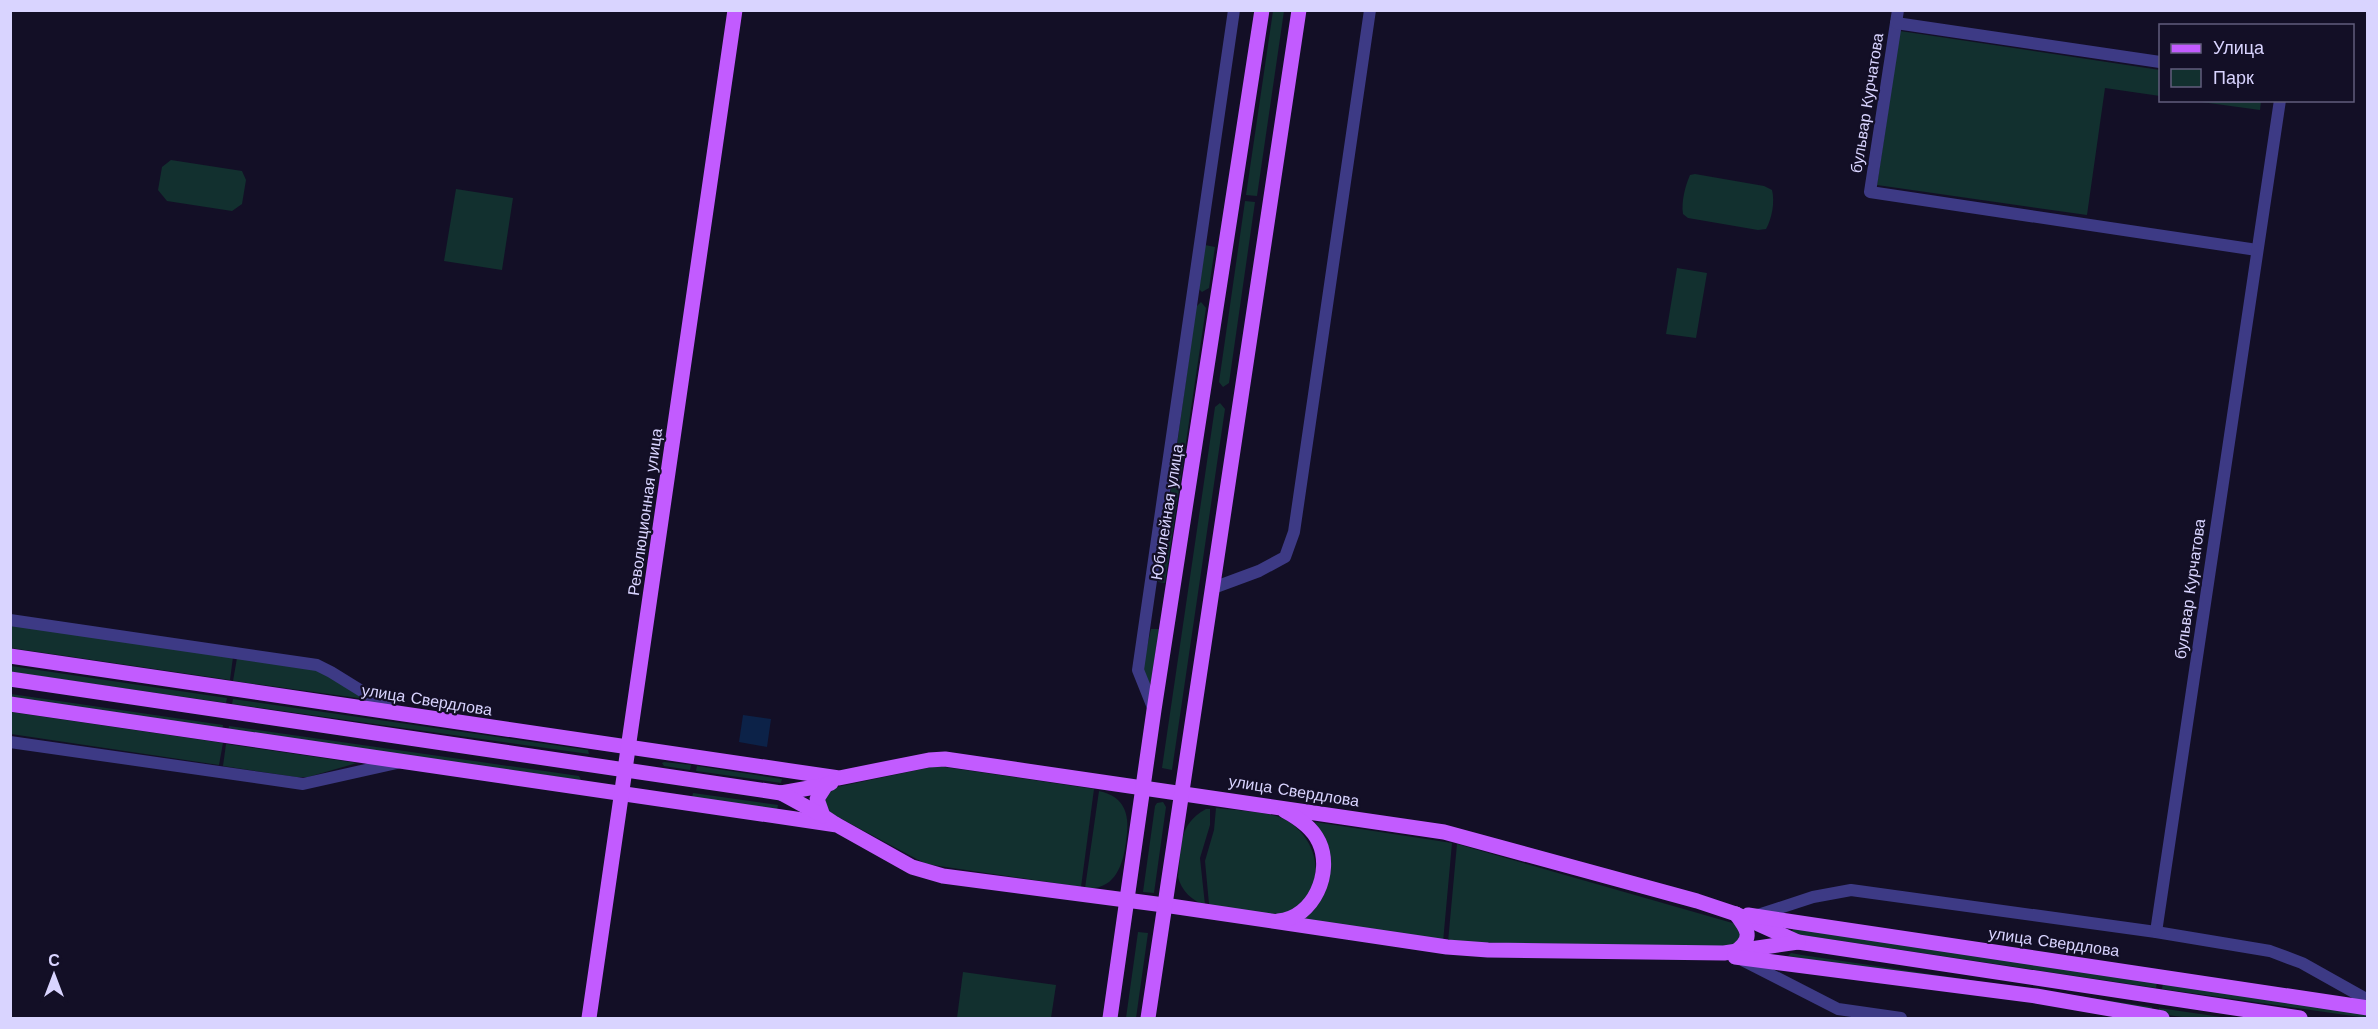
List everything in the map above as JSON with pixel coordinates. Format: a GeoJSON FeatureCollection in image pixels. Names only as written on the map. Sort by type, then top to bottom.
{"type":"FeatureCollection","features":[{"type":"Feature","properties":{"kind":"main road","name":"Революционная улица"},"geometry":{"type":"LineString","coordinates":[[589,1018],[735,10]]}},
{"type":"Feature","properties":{"kind":"main road","name":"Юбилейная улица"},"geometry":{"type":"LineString","coordinates":[[1110,1018],[1154,710],[1262,10]]}},
{"type":"Feature","properties":{"kind":"main road"},"geometry":{"type":"LineString","coordinates":[[1148,1018],[1299,10]]}},
{"type":"Feature","properties":{"kind":"main road","name":"улица Свердлова"},"geometry":{"type":"LineString","coordinates":[[10,656],[627,748],[832,782]]}},
{"type":"Feature","properties":{"kind":"main road","name":"улица Свердлова"},"geometry":{"type":"LineString","coordinates":[[10,679],[780,793],[912,867],[927,873],[1447,947],[1477,950],[1731,954],[2036,996],[2162,1018]]}},
{"type":"Feature","properties":{"kind":"main road","name":"улица Свердлова"},"geometry":{"type":"LineString","coordinates":[[10,704],[837,825]]}},
{"type":"Feature","properties":{"kind":"main road","name":"улица Свердлова"},"geometry":{"type":"LineString","coordinates":[[780,793],[929,760],[945,759],[1143,786],[1444,832],[1736,914],[1798,942],[2300,1018]]}},
{"type":"Feature","properties":{"kind":"main road"},"geometry":{"type":"LineString","coordinates":[[823,816],[817,799],[832,782]]}},
{"type":"Feature","properties":{"kind":"main road"},"geometry":{"type":"LineString","coordinates":[[1269,921],[1292,918],[1304,910],[1320,885],[1324,869],[1324,857],[1318,841],[1309,828],[1299,819],[1278,807]]}},
{"type":"Feature","properties":{"kind":"main road","name":"улица Свердлова"},"geometry":{"type":"LineString","coordinates":[[1736,914],[1758,915],[2367,1008]]}},
{"type":"Feature","properties":{"kind":"main road"},"geometry":{"type":"LineString","coordinates":[[1731,954],[1744,945],[1747,936],[1747,929],[1736,914]]}},
{"type":"Feature","properties":{"kind":"main road","name":"улица Свердлова"},"geometry":{"type":"LineString","coordinates":[[1731,954],[1798,942]]}},
{"type":"Feature","properties":{"kind":"street"},"geometry":{"type":"LineString","coordinates":[[1154,710],[1138,670],[1234,10]]}},
{"type":"Feature","properties":{"kind":"street"},"geometry":{"type":"LineString","coordinates":[[1213,588],[1258,571],[1285,557],[1294,532],[1370,10]]}},
{"type":"Feature","properties":{"kind":"street","name":"бульвар Курчатова"},"geometry":{"type":"LineString","coordinates":[[2159,63],[1897,17],[1870,192],[2258,250]]}},
{"type":"Feature","properties":{"kind":"street","name":"бульвар Курчатова"},"geometry":{"type":"LineString","coordinates":[[2156,932],[2280,102]]}},
{"type":"Feature","properties":{"kind":"street"},"geometry":{"type":"LineString","coordinates":[[10,620],[317,665],[332,672],[397,714]]}},
{"type":"Feature","properties":{"kind":"street"},"geometry":{"type":"LineString","coordinates":[[10,742],[303,784],[402,761]]}},
{"type":"Feature","properties":{"kind":"street"},"geometry":{"type":"LineString","coordinates":[[1758,915],[1813,897],[1851,890],[2156,932],[2270,951],[2302,963],[2367,1000]]}},
{"type":"Feature","properties":{"kind":"street"},"geometry":{"type":"LineString","coordinates":[[1731,954],[1838,1009],[1901,1018]]}},
{"type":"Feature","properties":{"kind":"green space"},"geometry":{"type":"Polygon","coordinates":[[[1273,11],[1284,11],[1257,196],[1246,195],[1273,11]]]}},
{"type":"Feature","properties":{"kind":"green space"},"geometry":{"type":"Polygon","coordinates":[[[1900,31],[2159,70],[2159,96],[2105,88],[2087,215],[1877,185],[1900,31]]]}},
{"type":"Feature","properties":{"kind":"green space"},"geometry":{"type":"Polygon","coordinates":[[[2201,102],[2261,102],[2260,110],[2201,102]]]}},
{"type":"Feature","properties":{"kind":"green space"},"geometry":{"type":"Polygon","coordinates":[[[171,160],[242,171],[246,180],[242,204],[232,211],[167,201],[158,190],[162,167],[171,160]]]}},
{"type":"Feature","properties":{"kind":"green space"},"geometry":{"type":"Polygon","coordinates":[[[1690,175],[1764,186],[1772,190],[1772,210],[1766,229],[1758,230],[1688,218],[1683,214],[1683,200],[1690,175]]]}},
{"type":"Feature","properties":{"kind":"green space"},"geometry":{"type":"Polygon","coordinates":[[[456,189],[513,198],[502,270],[444,261],[456,189]]]}},
{"type":"Feature","properties":{"kind":"green space"},"geometry":{"type":"Polygon","coordinates":[[[1245,201],[1255,202],[1229,383],[1223,387],[1219,382],[1245,201]]]}},
{"type":"Feature","properties":{"kind":"green space"},"geometry":{"type":"Polygon","coordinates":[[[1205,245],[1215,247],[1209,288],[1202,292],[1199,289],[1205,245]]]}},
{"type":"Feature","properties":{"kind":"green space"},"geometry":{"type":"Polygon","coordinates":[[[1677,268],[1707,273],[1696,338],[1666,334],[1677,268]]]}},
{"type":"Feature","properties":{"kind":"green space"},"geometry":{"type":"Polygon","coordinates":[[[1201,302],[1206,308],[1165,583],[1158,582],[1196,307],[1201,302]]]}},
{"type":"Feature","properties":{"kind":"green space"},"geometry":{"type":"Polygon","coordinates":[[[1220,403],[1225,409],[1172,770],[1162,768],[1215,407],[1220,403]]]}},
{"type":"Feature","properties":{"kind":"green space"},"geometry":{"type":"Polygon","coordinates":[[[11,625],[233,657],[230,680],[11,648],[11,625]]]}},
{"type":"Feature","properties":{"kind":"green space"},"geometry":{"type":"Polygon","coordinates":[[[1151,629],[1159,629],[1149,684],[1142,670],[1151,629]]]}},
{"type":"Feature","properties":{"kind":"green space"},"geometry":{"type":"Polygon","coordinates":[[[237,658],[306,667],[322,672],[365,699],[233,681],[237,658]]]}},
{"type":"Feature","properties":{"kind":"green space"},"geometry":{"type":"Polygon","coordinates":[[[11,666],[227,698],[226,703],[11,672],[11,666]]]}},
{"type":"Feature","properties":{"kind":"green space"},"geometry":{"type":"Polygon","coordinates":[[[11,694],[223,725],[222,730],[11,699],[11,694]]]}},
{"type":"Feature","properties":{"kind":"green space"},"geometry":{"type":"Polygon","coordinates":[[[233,699],[588,750],[589,754],[232,704],[233,699]]]}},
{"type":"Feature","properties":{"kind":"green space"},"geometry":{"type":"Polygon","coordinates":[[[11,712],[223,743],[219,765],[11,734],[11,712]]]}},
{"type":"Feature","properties":{"kind":"green space"},"geometry":{"type":"Polygon","coordinates":[[[229,726],[579,776],[581,780],[228,731],[229,726]]]}},
{"type":"Feature","properties":{"kind":"green space"},"geometry":{"type":"Polygon","coordinates":[[[226,744],[357,763],[308,777],[296,777],[223,766],[226,744]]]}},
{"type":"Feature","properties":{"kind":"green space"},"geometry":{"type":"Polygon","coordinates":[[[662,763],[691,765],[690,770],[664,766],[662,763]]]}},
{"type":"Feature","properties":{"kind":"green space"},"geometry":{"type":"Polygon","coordinates":[[[697,766],[782,779],[781,783],[696,771],[697,766]]]}},
{"type":"Feature","properties":{"kind":"green space"},"geometry":{"type":"Polygon","coordinates":[[[937,766],[1094,789],[1081,887],[926,864],[823,809],[827,789],[937,766]]]}},
{"type":"Feature","properties":{"kind":"green space"},"geometry":{"type":"Polygon","coordinates":[[[1099,791],[1116,798],[1121,803],[1127,816],[1126,842],[1123,859],[1116,875],[1104,885],[1085,888],[1099,791]]]}},
{"type":"Feature","properties":{"kind":"green space"},"geometry":{"type":"Polygon","coordinates":[[[693,793],[778,805],[777,810],[692,798],[693,793]]]}},
{"type":"Feature","properties":{"kind":"green space"},"geometry":{"type":"Polygon","coordinates":[[[1163,802],[1166,807],[1154,893],[1143,892],[1155,806],[1163,802]]]}},
{"type":"Feature","properties":{"kind":"green space"},"geometry":{"type":"Polygon","coordinates":[[[1216,808],[1284,819],[1306,838],[1315,864],[1315,878],[1311,890],[1302,902],[1277,917],[1212,910],[1209,904],[1205,861],[1214,830],[1216,808]]]}},
{"type":"Feature","properties":{"kind":"green space"},"geometry":{"type":"Polygon","coordinates":[[[1210,809],[1210,825],[1200,858],[1205,905],[1188,894],[1178,877],[1185,830],[1197,815],[1210,809]]]}},
{"type":"Feature","properties":{"kind":"green space"},"geometry":{"type":"Polygon","coordinates":[[[1315,822],[1452,843],[1443,942],[1297,922],[1330,862],[1329,848],[1315,822]]]}},
{"type":"Feature","properties":{"kind":"green space"},"geometry":{"type":"Polygon","coordinates":[[[1457,844],[1736,924],[1743,932],[1733,947],[1448,942],[1457,844]]]}},
{"type":"Feature","properties":{"kind":"green space"},"geometry":{"type":"Polygon","coordinates":[[[1794,928],[2157,982],[2156,988],[1795,934],[1792,931],[1794,928]]]}},
{"type":"Feature","properties":{"kind":"green space"},"geometry":{"type":"Polygon","coordinates":[[[1138,932],[1148,933],[1136,1018],[1126,1018],[1138,932]]]}},
{"type":"Feature","properties":{"kind":"green space"},"geometry":{"type":"Polygon","coordinates":[[[1791,953],[2152,1007],[2151,1013],[1788,956],[1791,953]]]}},
{"type":"Feature","properties":{"kind":"green space"},"geometry":{"type":"Polygon","coordinates":[[[963,972],[1056,985],[1051,1018],[957,1018],[963,972]]]}},
{"type":"Feature","properties":{"kind":"green space"},"geometry":{"type":"Polygon","coordinates":[[[2163,983],[2367,1012],[2367,1018],[2162,989],[2163,983]]]}},
{"type":"Feature","properties":{"kind":"green space"},"geometry":{"type":"Polygon","coordinates":[[[2159,1008],[2228,1018],[2190,1018],[2159,1014],[2159,1008]]]}},
{"type":"Feature","properties":{"kind":"water"},"geometry":{"type":"Polygon","coordinates":[[[743,715],[771,719],[767,747],[739,742],[743,715]]]}}]}
